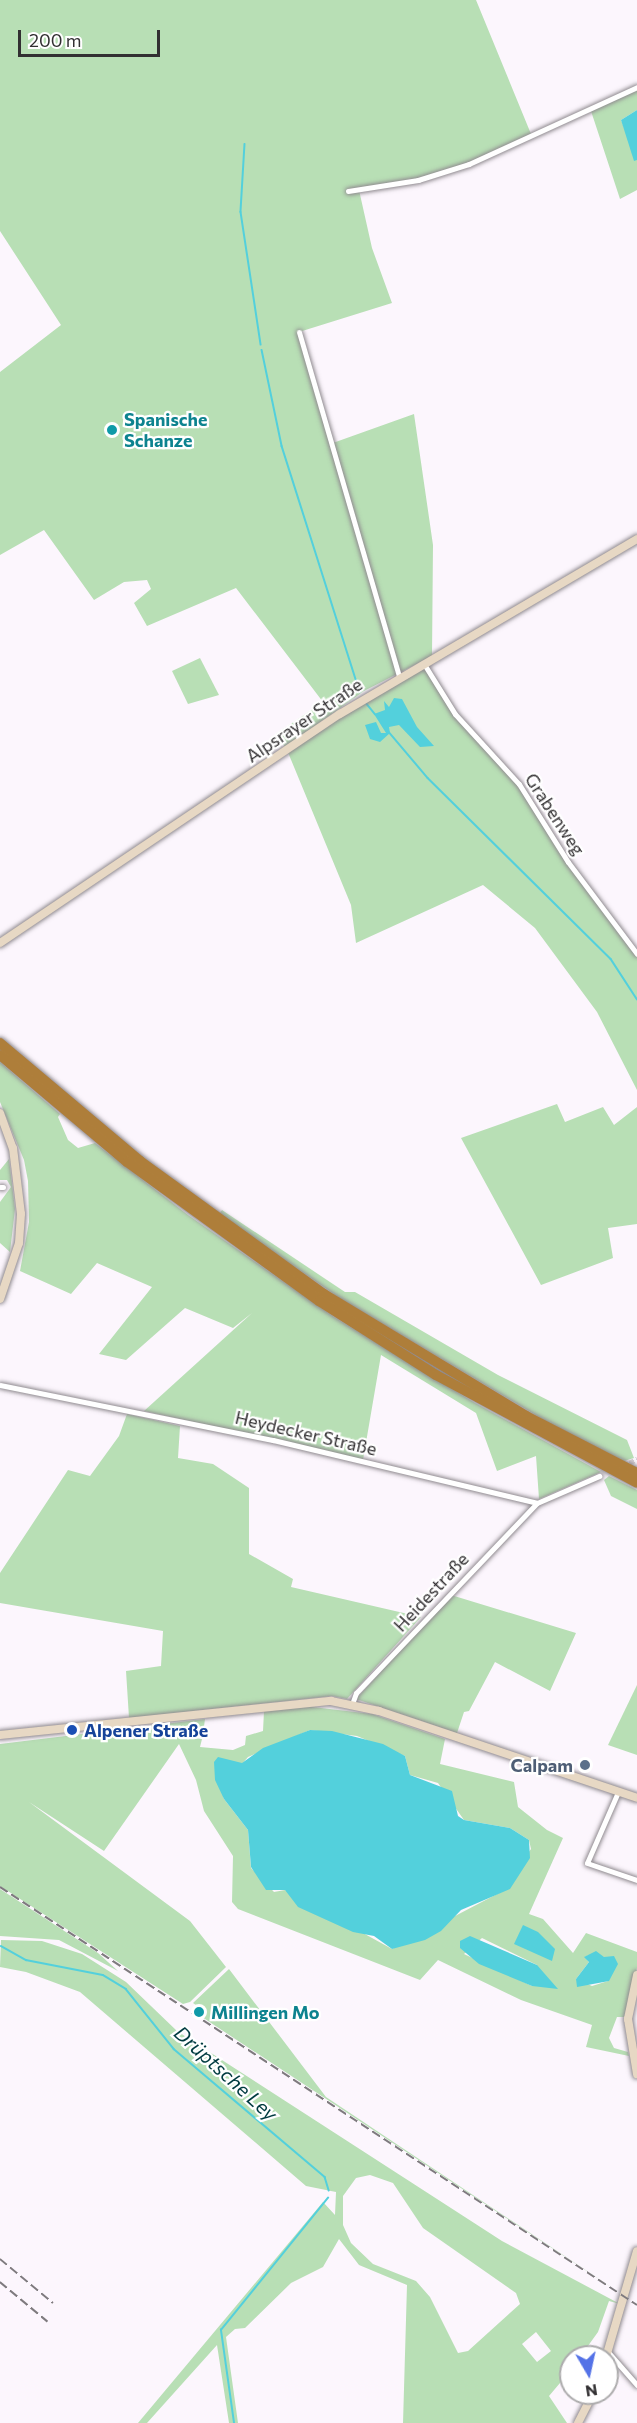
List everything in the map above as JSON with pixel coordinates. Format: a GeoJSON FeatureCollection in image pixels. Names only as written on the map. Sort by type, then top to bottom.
{"type":"FeatureCollection","features":[{"type":"Feature","properties":{"kind":"highway"},"geometry":{"type":"LineString","coordinates":[[0,1043],[140,1161],[324,1294],[526,1416],[637,1473]]}},
{"type":"Feature","properties":{"kind":"highway"},"geometry":{"type":"LineString","coordinates":[[0,1055],[127,1162],[318,1301],[436,1375],[637,1483]]}},
{"type":"Feature","properties":{"kind":"street"},"geometry":{"type":"LineString","coordinates":[[348,191],[418,180],[469,164],[637,87]]}},
{"type":"Feature","properties":{"kind":"street"},"geometry":{"type":"LineString","coordinates":[[299,332],[399,677]]}},
{"type":"Feature","properties":{"kind":"street","name":"Alpsrayer Straße"},"geometry":{"type":"LineString","coordinates":[[0,943],[399,677],[637,539]]}},
{"type":"Feature","properties":{"kind":"street","name":"Grabenweg"},"geometry":{"type":"LineString","coordinates":[[424,663],[455,714],[519,784],[568,862],[637,954]]}},
{"type":"Feature","properties":{"kind":"street"},"geometry":{"type":"LineString","coordinates":[[0,1113],[13,1148],[21,1214],[19,1243],[0,1299]]}},
{"type":"Feature","properties":{"kind":"street","name":"Heydecker Straße"},"geometry":{"type":"LineString","coordinates":[[0,1385],[273,1440],[537,1503]]}},
{"type":"Feature","properties":{"kind":"street"},"geometry":{"type":"LineString","coordinates":[[537,1503],[599,1476]]}},
{"type":"Feature","properties":{"kind":"street","name":"Heidestraße"},"geometry":{"type":"LineString","coordinates":[[352,1704],[356,1694],[537,1503]]}},
{"type":"Feature","properties":{"kind":"street"},"geometry":{"type":"LineString","coordinates":[[0,1735],[307,1701],[352,1704],[637,1798]]}},
{"type":"Feature","properties":{"kind":"street"},"geometry":{"type":"LineString","coordinates":[[618,1792],[587,1863],[637,1880]]}},
{"type":"Feature","properties":{"kind":"street"},"geometry":{"type":"LineString","coordinates":[[637,1975],[633,2020],[637,2074]]}},
{"type":"Feature","properties":{"kind":"street"},"geometry":{"type":"LineString","coordinates":[[610,2345],[635,2272],[637,2251]]}},
{"type":"Feature","properties":{"kind":"street"},"geometry":{"type":"LineString","coordinates":[[619,2366],[637,2385]]}},
{"type":"Feature","properties":{"kind":"street"},"geometry":{"type":"LineString","coordinates":[[578,2423],[587,2405]]}},
{"type":"Feature","properties":{"kind":"green space"},"geometry":{"type":"Polygon","coordinates":[[[0,0],[476,0],[531,134],[469,164],[418,180],[359,190],[372,248],[392,303],[299,332],[330,444],[414,414],[433,545],[432,656],[364,691],[285,747],[276,734],[323,702],[236,588],[147,626],[134,603],[151,589],[147,580],[124,582],[94,600],[44,530],[0,555],[0,372],[61,325],[0,231],[0,0]]]}},
{"type":"Feature","properties":{"kind":"green space"},"geometry":{"type":"Polygon","coordinates":[[[637,89],[637,110],[621,120],[637,160],[637,190],[620,199],[591,111],[637,89]]]}},
{"type":"Feature","properties":{"kind":"green space"},"geometry":{"type":"Polygon","coordinates":[[[200,658],[219,695],[188,704],[172,671],[200,658]]]}},
{"type":"Feature","properties":{"kind":"green space"},"geometry":{"type":"Polygon","coordinates":[[[424,663],[455,714],[519,784],[568,862],[637,954],[637,1090],[597,1012],[535,928],[483,885],[356,943],[351,905],[287,750],[424,663]]]}},
{"type":"Feature","properties":{"kind":"green space"},"geometry":{"type":"Polygon","coordinates":[[[0,1062],[60,1114],[58,1117],[68,1140],[78,1148],[95,1143],[188,1215],[334,1317],[475,1403],[601,1472],[539,1499],[536,1456],[497,1471],[476,1413],[381,1355],[363,1460],[144,1411],[252,1313],[233,1328],[185,1308],[126,1360],[99,1354],[152,1287],[97,1263],[71,1294],[20,1271],[29,1222],[28,1181],[24,1160],[0,1102],[0,1062]]]}},
{"type":"Feature","properties":{"kind":"green space"},"geometry":{"type":"Polygon","coordinates":[[[557,1104],[565,1122],[603,1107],[614,1125],[637,1107],[637,1224],[608,1228],[613,1258],[541,1285],[461,1138],[557,1104]]]}},
{"type":"Feature","properties":{"kind":"green space"},"geometry":{"type":"Polygon","coordinates":[[[9,1159],[15,1209],[10,1252],[0,1243],[0,1202],[11,1187],[7,1180],[0,1180],[0,1170],[9,1159]]]}},
{"type":"Feature","properties":{"kind":"green space"},"geometry":{"type":"Polygon","coordinates":[[[222,1210],[345,1292],[355,1292],[498,1375],[627,1440],[634,1458],[624,1461],[549,1423],[341,1299],[219,1214],[222,1210]]]}},
{"type":"Feature","properties":{"kind":"green space"},"geometry":{"type":"Polygon","coordinates":[[[127,1414],[180,1426],[178,1458],[213,1464],[249,1488],[249,1554],[293,1579],[291,1587],[421,1617],[347,1699],[332,1696],[129,1718],[126,1671],[161,1666],[163,1631],[0,1603],[0,1573],[68,1470],[90,1476],[119,1436],[127,1414]]]}},
{"type":"Feature","properties":{"kind":"green space"},"geometry":{"type":"Polygon","coordinates":[[[609,1476],[637,1490],[637,1509],[611,1496],[604,1480],[609,1476]]]}},
{"type":"Feature","properties":{"kind":"green space"},"geometry":{"type":"Polygon","coordinates":[[[451,1595],[576,1633],[550,1691],[495,1662],[469,1711],[464,1712],[457,1733],[356,1699],[451,1595]]]}},
{"type":"Feature","properties":{"kind":"green space"},"geometry":{"type":"Polygon","coordinates":[[[637,1685],[637,1755],[608,1745],[637,1685]]]}},
{"type":"Feature","properties":{"kind":"green space"},"geometry":{"type":"Polygon","coordinates":[[[304,1706],[372,1714],[445,1739],[440,1764],[514,1782],[518,1807],[547,1830],[563,1838],[529,1914],[543,1919],[573,1953],[586,1933],[637,1952],[637,1968],[624,2017],[617,2017],[609,2038],[614,2048],[628,2052],[629,2056],[586,2047],[592,2025],[521,2000],[438,1960],[420,1980],[238,1909],[232,1902],[233,1856],[204,1811],[196,1780],[179,1744],[104,1851],[29,1802],[190,1921],[226,1967],[190,2002],[183,2004],[0,1886],[0,1744],[205,1719],[203,1734],[194,1733],[193,1738],[202,1739],[200,1747],[233,1750],[245,1745],[246,1736],[263,1731],[264,1711],[304,1706]],[[310,1730],[248,1757],[221,1788],[224,1799],[248,1830],[251,1868],[274,1892],[285,1890],[392,1949],[499,1893],[531,1849],[529,1840],[510,1828],[464,1820],[438,1783],[410,1775],[405,1756],[357,1736],[310,1730]],[[482,1938],[464,1954],[532,1986],[537,1965],[482,1938]],[[589,1955],[585,1957],[589,1962],[576,1979],[592,1986],[608,1981],[604,1957],[589,1955]]]}},
{"type":"Feature","properties":{"kind":"green space"},"geometry":{"type":"Polygon","coordinates":[[[0,1889],[98,1953],[118,1971],[59,1940],[0,1936],[0,1889]]]}},
{"type":"Feature","properties":{"kind":"green space"},"geometry":{"type":"Polygon","coordinates":[[[1,1940],[42,1941],[82,1954],[126,1982],[177,2031],[502,2241],[620,2304],[609,2301],[598,2332],[589,2345],[559,2345],[559,2384],[549,2396],[567,2423],[403,2423],[407,2285],[359,2265],[339,2239],[323,2267],[291,2283],[245,2328],[235,2329],[226,2337],[238,2423],[229,2423],[217,2345],[147,2423],[138,2423],[323,2202],[335,2215],[336,2192],[306,2186],[80,1992],[26,1972],[0,1967],[1,1940]],[[370,2175],[356,2178],[343,2196],[343,2225],[351,2243],[373,2264],[416,2281],[430,2297],[458,2353],[468,2351],[520,2304],[516,2293],[423,2228],[393,2183],[370,2175]],[[536,2332],[522,2344],[537,2362],[551,2351],[536,2332]]]}},
{"type":"Feature","properties":{"kind":"green space"},"geometry":{"type":"Polygon","coordinates":[[[229,1969],[326,2097],[623,2295],[202,2017],[203,2010],[193,2003],[229,1969]]]}},
{"type":"Feature","properties":{"kind":"water"},"geometry":{"type":"Polygon","coordinates":[[[637,110],[637,160],[634,161],[621,120],[637,110]]]}},
{"type":"Feature","properties":{"kind":"water"},"geometry":{"type":"Polygon","coordinates":[[[394,698],[402,699],[417,727],[434,746],[420,747],[399,725],[389,727],[390,733],[380,742],[370,739],[365,725],[376,722],[381,733],[386,733],[374,714],[385,710],[384,701],[389,707],[394,698]]]}},
{"type":"Feature","properties":{"kind":"water"},"geometry":{"type":"Polygon","coordinates":[[[310,1730],[332,1731],[383,1744],[405,1756],[410,1775],[452,1791],[458,1816],[464,1820],[510,1828],[529,1840],[530,1858],[510,1889],[461,1910],[441,1931],[425,1940],[392,1949],[374,1936],[353,1932],[298,1907],[285,1890],[266,1890],[251,1867],[248,1830],[224,1799],[215,1780],[214,1762],[218,1757],[242,1763],[263,1748],[310,1730]]]}},
{"type":"Feature","properties":{"kind":"water"},"geometry":{"type":"Polygon","coordinates":[[[523,1925],[538,1932],[555,1949],[552,1961],[514,1944],[523,1925]]]}},
{"type":"Feature","properties":{"kind":"water"},"geometry":{"type":"Polygon","coordinates":[[[470,1936],[537,1965],[558,1989],[532,1986],[479,1964],[460,1948],[460,1941],[470,1936]]]}},
{"type":"Feature","properties":{"kind":"water"},"geometry":{"type":"Polygon","coordinates":[[[596,1951],[604,1957],[614,1956],[618,1964],[609,1981],[577,1987],[576,1979],[589,1962],[584,1957],[596,1951]]]}},
{"type":"Feature","properties":{"kind":"waterway"},"geometry":{"type":"LineString","coordinates":[[245,144],[241,212],[261,344]]}},
{"type":"Feature","properties":{"kind":"waterway"},"geometry":{"type":"LineString","coordinates":[[262,350],[282,446],[360,692]]}},
{"type":"Feature","properties":{"kind":"waterway"},"geometry":{"type":"LineString","coordinates":[[367,704],[375,714]]}},
{"type":"Feature","properties":{"kind":"waterway"},"geometry":{"type":"LineString","coordinates":[[389,732],[428,778],[611,959],[637,999]]}},
{"type":"Feature","properties":{"kind":"waterway","name":"Drüptsche Ley"},"geometry":{"type":"LineString","coordinates":[[1,1946],[26,1960],[103,1975],[126,1989],[174,2049],[325,2177],[329,2190]]}},
{"type":"Feature","properties":{"kind":"waterway","name":"Drüptsche Ley"},"geometry":{"type":"LineString","coordinates":[[234,2423],[221,2330],[328,2198]]}},
{"type":"Feature","properties":{"kind":"tunnel"},"geometry":{"type":"LineString","coordinates":[[623,1466],[637,1459]]}},
{"type":"Feature","properties":{"kind":"railway"},"geometry":{"type":"LineString","coordinates":[[0,1887],[637,2305]]}},
{"type":"Feature","properties":{"kind":"railway"},"geometry":{"type":"LineString","coordinates":[[0,2259],[53,2303]]}},
{"type":"Feature","properties":{"kind":"railway"},"geometry":{"type":"LineString","coordinates":[[0,2282],[48,2322]]}},
{"type":"Feature","properties":{"kind":"place","name":"Spanische Schanze"},"geometry":{"type":"Point","coordinates":[112,430]}},
{"type":"Feature","properties":{"kind":"place","name":"Alpener Straße"},"geometry":{"type":"Point","coordinates":[72,1730]}},
{"type":"Feature","properties":{"kind":"place","name":"Calpam"},"geometry":{"type":"Point","coordinates":[585,1765]}},
{"type":"Feature","properties":{"kind":"place","name":"Millingen Mo"},"geometry":{"type":"Point","coordinates":[199,2012]}}]}
